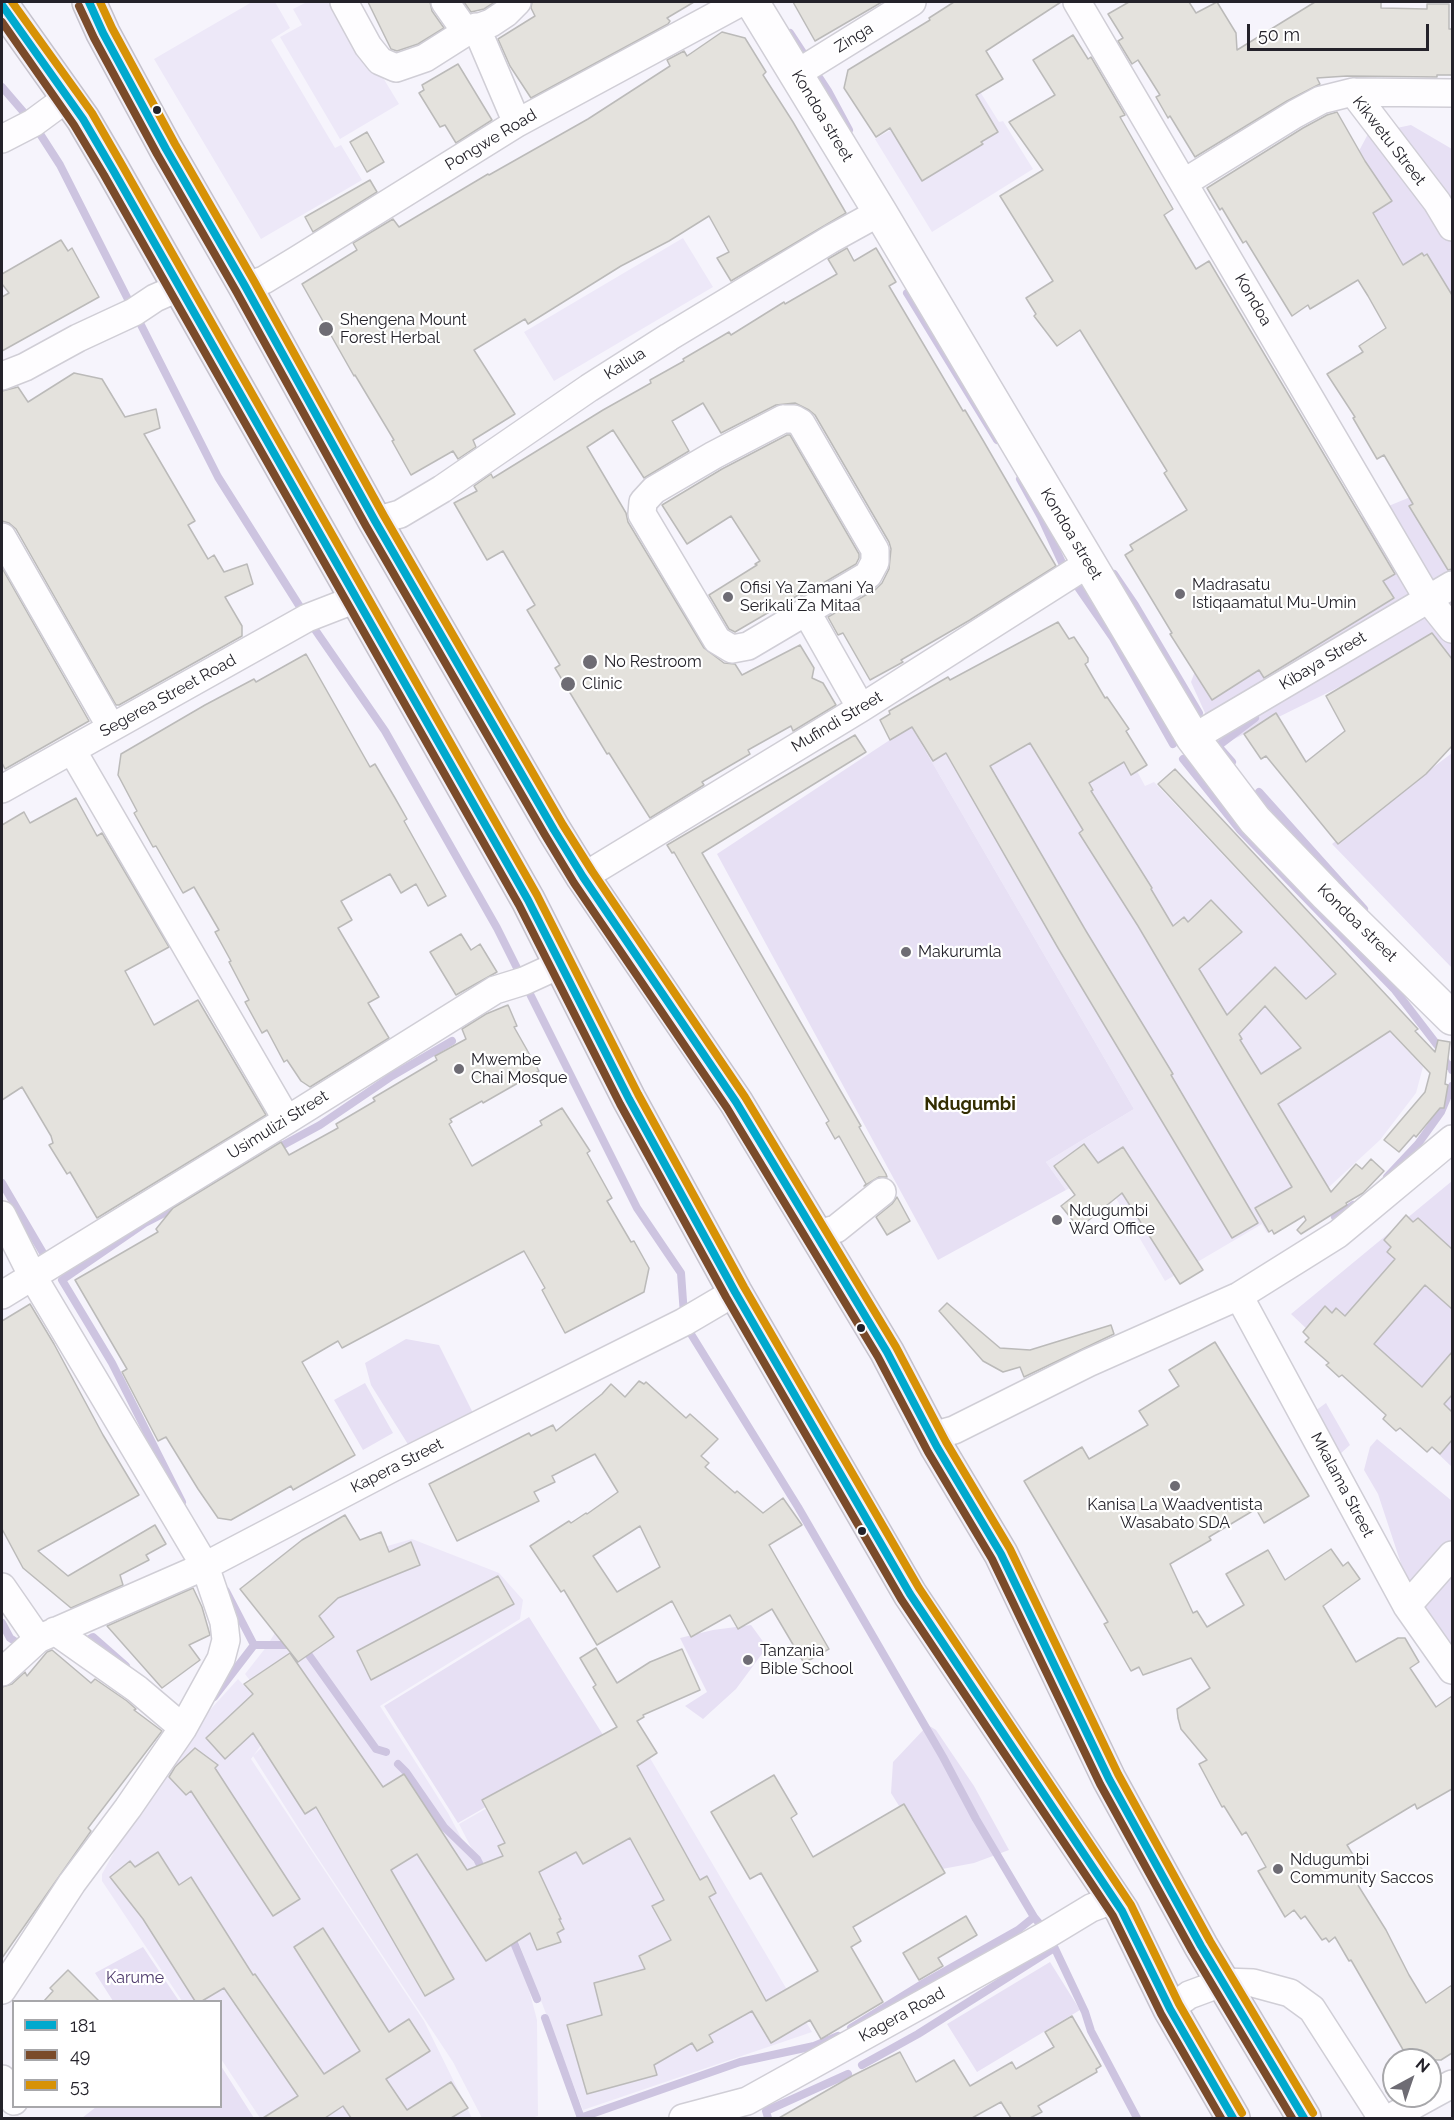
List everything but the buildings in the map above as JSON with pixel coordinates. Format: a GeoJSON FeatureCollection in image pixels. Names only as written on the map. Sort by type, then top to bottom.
{"type":"FeatureCollection","features":[{"type":"Feature","properties":{"kind":"highway"},"geometry":{"type":"LineString","coordinates":[[89,2],[103,33],[166,148],[375,521],[583,877],[736,1102],[887,1352],[932,1436],[1001,1554],[1109,1779],[1201,1947],[1304,2118]]}},
{"type":"Feature","properties":{"kind":"highway"},"geometry":{"type":"LineString","coordinates":[[2,6],[83,119],[180,287],[346,602],[528,900],[628,1100],[735,1292],[910,1594],[1114,1899],[1170,2009],[1233,2118]]}},
{"type":"Feature","properties":{"kind":"street"},"geometry":{"type":"LineString","coordinates":[[344,2],[368,46],[380,61],[396,68],[426,58],[464,33],[491,23],[517,2]]}},
{"type":"Feature","properties":{"kind":"street"},"geometry":{"type":"LineString","coordinates":[[445,2],[517,123]]}},
{"type":"Feature","properties":{"kind":"street","name":"Pongwe Road"},"geometry":{"type":"LineString","coordinates":[[245,286],[264,280],[517,123],[741,2]]}},
{"type":"Feature","properties":{"kind":"street","name":"Kondoa street"},"geometry":{"type":"LineString","coordinates":[[752,2],[880,212],[1193,738],[1255,820],[1327,895],[1452,1018]]}},
{"type":"Feature","properties":{"kind":"street","name":"Zinga"},"geometry":{"type":"LineString","coordinates":[[796,74],[912,2]]}},
{"type":"Feature","properties":{"kind":"street","name":"Kondoa"},"geometry":{"type":"LineString","coordinates":[[1077,2],[1185,182],[1428,599],[1452,629]]}},
{"type":"Feature","properties":{"kind":"street"},"geometry":{"type":"LineString","coordinates":[[1353,92],[1452,93]]}},
{"type":"Feature","properties":{"kind":"street","name":"Kikwetu Street"},"geometry":{"type":"LineString","coordinates":[[1185,182],[1321,100],[1353,92],[1437,202],[1452,227]]}},
{"type":"Feature","properties":{"kind":"street"},"geometry":{"type":"LineString","coordinates":[[2,139],[33,123],[67,98]]}},
{"type":"Feature","properties":{"kind":"street","name":"Kaliua"},"geometry":{"type":"LineString","coordinates":[[375,521],[400,514],[442,489],[589,388],[669,337],[880,212]]}},
{"type":"Feature","properties":{"kind":"street"},"geometry":{"type":"LineString","coordinates":[[2,376],[25,367],[180,287]]}},
{"type":"Feature","properties":{"kind":"street"},"geometry":{"type":"LineString","coordinates":[[783,419],[794,419],[801,423],[875,550],[875,562],[868,575],[806,611],[748,646],[732,649],[717,640],[642,514],[643,502],[654,490],[783,419]]}},
{"type":"Feature","properties":{"kind":"street"},"geometry":{"type":"LineString","coordinates":[[2,537],[111,727]]}},
{"type":"Feature","properties":{"kind":"street","name":"Mufindi Street"},"geometry":{"type":"LineString","coordinates":[[583,877],[861,708],[1089,563]]}},
{"type":"Feature","properties":{"kind":"street","name":"Kibaya Street"},"geometry":{"type":"LineString","coordinates":[[1193,738],[1452,585]]}},
{"type":"Feature","properties":{"kind":"street","name":"Segerea Street Road"},"geometry":{"type":"LineString","coordinates":[[2,789],[307,618],[346,602]]}},
{"type":"Feature","properties":{"kind":"street"},"geometry":{"type":"LineString","coordinates":[[806,611],[861,708]]}},
{"type":"Feature","properties":{"kind":"street"},"geometry":{"type":"LineString","coordinates":[[72,750],[287,1120]]}},
{"type":"Feature","properties":{"kind":"street","name":"Usimulizi Street"},"geometry":{"type":"LineString","coordinates":[[2,1295],[495,990],[524,981],[559,965]]}},
{"type":"Feature","properties":{"kind":"street"},"geometry":{"type":"LineString","coordinates":[[932,1436],[954,1430],[1088,1363],[1239,1296],[1338,1234],[1452,1139]]}},
{"type":"Feature","properties":{"kind":"street"},"geometry":{"type":"LineString","coordinates":[[816,1234],[836,1229],[882,1192]]}},
{"type":"Feature","properties":{"kind":"street"},"geometry":{"type":"LineString","coordinates":[[2,1215],[33,1277],[204,1566],[224,1622],[226,1640],[221,1659],[183,1728],[128,1809],[72,1883],[2,1990]]}},
{"type":"Feature","properties":{"kind":"street","name":"Kapera Street"},"geometry":{"type":"LineString","coordinates":[[2,1672],[47,1635],[204,1566],[392,1468],[684,1322],[735,1292]]}},
{"type":"Feature","properties":{"kind":"street","name":"Mkalama Street"},"geometry":{"type":"LineString","coordinates":[[1239,1296],[1407,1606],[1452,1670]]}},
{"type":"Feature","properties":{"kind":"street"},"geometry":{"type":"LineString","coordinates":[[1407,1606],[1452,1555]]}},
{"type":"Feature","properties":{"kind":"street"},"geometry":{"type":"LineString","coordinates":[[2,1587],[47,1635],[137,1689],[183,1728]]}},
{"type":"Feature","properties":{"kind":"street","name":"Kagera Road"},"geometry":{"type":"LineString","coordinates":[[683,2118],[750,2110],[1091,1908],[1114,1899]]}},
{"type":"Feature","properties":{"kind":"street"},"geometry":{"type":"LineString","coordinates":[[1170,2009],[1189,1995],[1224,1982],[1253,1983],[1290,1993],[1312,2009],[1382,2118]]}},
{"type":"Feature","properties":{"kind":"street"},"geometry":{"type":"LineString","coordinates":[[2,2079],[12,2096]]}},
{"type":"Feature","properties":{"kind":"street"},"geometry":{"type":"LineString","coordinates":[[1390,2118],[1408,2108]]}},
{"type":"Feature","properties":{"kind":"shaded area"},"geometry":{"type":"Polygon","coordinates":[[[252,2],[275,2],[290,28],[271,40],[335,148],[341,145],[362,180],[261,239],[154,59],[252,2]]]}},
{"type":"Feature","properties":{"kind":"shaded area"},"geometry":{"type":"Polygon","coordinates":[[[307,2],[337,2],[399,104],[340,139],[280,37],[302,25],[293,9],[307,2]]]}},
{"type":"Feature","properties":{"kind":"shaded area"},"geometry":{"type":"Polygon","coordinates":[[[974,82],[999,122],[1003,121],[1033,169],[932,232],[875,139],[974,82]]]}},
{"type":"Feature","properties":{"kind":"shaded area"},"geometry":{"type":"Polygon","coordinates":[[[683,238],[713,287],[554,381],[524,332],[683,238]]]}},
{"type":"Feature","properties":{"kind":"shaded area"},"geometry":{"type":"Polygon","coordinates":[[[1063,633],[1145,786],[1154,782],[1423,1067],[1416,1093],[1380,1140],[1329,1187],[1302,1208],[1300,1213],[1267,1233],[1262,1224],[1165,1281],[1101,1173],[1066,1190],[1046,1162],[1134,1109],[911,726],[1063,633]]]}},
{"type":"Feature","properties":{"kind":"shaded area"},"geometry":{"type":"Polygon","coordinates":[[[412,1539],[499,1573],[523,1600],[520,1619],[380,1706],[448,1813],[516,1940],[537,2020],[538,2116],[531,2118],[482,2118],[453,2062],[253,1756],[284,1725],[245,1674],[267,1646],[288,1611],[384,1547],[412,1539]]]}},
{"type":"Feature","properties":{"kind":"shaded area"},"geometry":{"type":"Polygon","coordinates":[[[238,1679],[278,1722],[251,1759],[424,2021],[472,2118],[260,2118],[222,2061],[222,2000],[181,2000],[102,1881],[102,1874],[152,1783],[180,1743],[238,1679]]]}},
{"type":"Feature","properties":{"kind":"shaded area"},"geometry":{"type":"Polygon","coordinates":[[[631,1726],[812,2032],[583,2110],[515,1933],[459,1824],[631,1726]]]}},
{"type":"Feature","properties":{"kind":"green space"},"geometry":{"type":"Polygon","coordinates":[[[1411,125],[1452,149],[1452,328],[1421,313],[1344,179],[1368,134],[1411,125]]]}},
{"type":"Feature","properties":{"kind":"green space"},"geometry":{"type":"Polygon","coordinates":[[[1425,491],[1452,494],[1452,665],[1444,656],[1420,647],[1220,746],[1191,682],[1198,663],[1340,526],[1425,491]]]}},
{"type":"Feature","properties":{"kind":"green space","name":"Makurumla"},"geometry":{"type":"Polygon","coordinates":[[[911,726],[1134,1109],[1046,1162],[1066,1190],[938,1260],[717,854],[911,726]]]}},
{"type":"Feature","properties":{"kind":"green space"},"geometry":{"type":"Polygon","coordinates":[[[1452,753],[1452,968],[1332,844],[1452,753]]]}},
{"type":"Feature","properties":{"kind":"green space"},"geometry":{"type":"Polygon","coordinates":[[[1452,1181],[1452,1467],[1291,1314],[1452,1181]]]}},
{"type":"Feature","properties":{"kind":"green space"},"geometry":{"type":"Polygon","coordinates":[[[406,1339],[439,1345],[474,1415],[409,1446],[371,1385],[365,1363],[406,1339]]]}},
{"type":"Feature","properties":{"kind":"green space"},"geometry":{"type":"Polygon","coordinates":[[[365,1383],[393,1433],[363,1450],[334,1400],[365,1383]]]}},
{"type":"Feature","properties":{"kind":"green space"},"geometry":{"type":"Polygon","coordinates":[[[1326,1403],[1350,1445],[1339,1455],[1315,1411],[1326,1403]]]}},
{"type":"Feature","properties":{"kind":"green space"},"geometry":{"type":"Polygon","coordinates":[[[1377,1439],[1452,1501],[1452,1644],[1437,1629],[1410,1591],[1378,1494],[1364,1470],[1370,1447],[1377,1439]]]}},
{"type":"Feature","properties":{"kind":"green space"},"geometry":{"type":"Polygon","coordinates":[[[529,1617],[605,1738],[458,1823],[384,1706],[529,1617]]]}},
{"type":"Feature","properties":{"kind":"green space"},"geometry":{"type":"Polygon","coordinates":[[[751,1625],[767,1647],[736,1689],[703,1719],[685,1706],[707,1692],[680,1638],[713,1630],[751,1625]]]}},
{"type":"Feature","properties":{"kind":"green space"},"geometry":{"type":"Polygon","coordinates":[[[928,1725],[936,1730],[974,1786],[1009,1850],[974,1863],[942,1869],[912,1827],[891,1793],[893,1762],[928,1725]]]}},
{"type":"Feature","properties":{"kind":"green space","name":"Karume"},"geometry":{"type":"Polygon","coordinates":[[[143,1947],[178,2000],[112,2000],[95,1973],[143,1947]]]}},
{"type":"Feature","properties":{"kind":"green space"},"geometry":{"type":"Polygon","coordinates":[[[1050,1962],[1080,2010],[977,2072],[947,2024],[1050,1962]]]}},
{"type":"Feature","properties":{"kind":"green space"},"geometry":{"type":"Polygon","coordinates":[[[222,2068],[254,2118],[82,2118],[95,2108],[222,2108],[222,2068]]]}},
{"type":"Feature","properties":{"kind":"waterway"},"geometry":{"type":"LineString","coordinates":[[790,33],[828,91],[849,130]]}},
{"type":"Feature","properties":{"kind":"waterway"},"geometry":{"type":"LineString","coordinates":[[2,87],[33,123],[60,165],[218,477],[307,618],[385,731],[497,928],[637,1208],[681,1273],[684,1315]]}},
{"type":"Feature","properties":{"kind":"waterway"},"geometry":{"type":"LineString","coordinates":[[907,293],[997,440]]}},
{"type":"Feature","properties":{"kind":"waterway"},"geometry":{"type":"LineString","coordinates":[[1020,479],[1064,567],[1113,638],[1173,744]]}},
{"type":"Feature","properties":{"kind":"waterway"},"geometry":{"type":"LineString","coordinates":[[1114,574],[1199,713]]}},
{"type":"Feature","properties":{"kind":"waterway"},"geometry":{"type":"LineString","coordinates":[[1232,762],[1218,746],[1255,718]]}},
{"type":"Feature","properties":{"kind":"waterway"},"geometry":{"type":"LineString","coordinates":[[1183,759],[1240,830],[1395,990],[1438,1046],[1452,1070]]}},
{"type":"Feature","properties":{"kind":"waterway"},"geometry":{"type":"LineString","coordinates":[[1259,792],[1364,909]]}},
{"type":"Feature","properties":{"kind":"waterway"},"geometry":{"type":"LineString","coordinates":[[274,1150],[320,1125],[392,1076],[452,1041]]}},
{"type":"Feature","properties":{"kind":"waterway"},"geometry":{"type":"LineString","coordinates":[[1387,1177],[1418,1144],[1441,1112],[1452,1086]]}},
{"type":"Feature","properties":{"kind":"waterway"},"geometry":{"type":"LineString","coordinates":[[2,1183],[46,1258]]}},
{"type":"Feature","properties":{"kind":"waterway"},"geometry":{"type":"LineString","coordinates":[[180,1205],[145,1223],[62,1280],[112,1363],[182,1502]]}},
{"type":"Feature","properties":{"kind":"waterway"},"geometry":{"type":"LineString","coordinates":[[1335,1217],[1353,1205]]}},
{"type":"Feature","properties":{"kind":"waterway"},"geometry":{"type":"LineString","coordinates":[[686,1326],[798,1507],[943,1757],[976,1819],[1034,1917],[1048,1934],[1085,2012],[1091,2031],[1137,2118]]}},
{"type":"Feature","properties":{"kind":"waterway"},"geometry":{"type":"LineString","coordinates":[[226,1591],[254,1645]]}},
{"type":"Feature","properties":{"kind":"waterway"},"geometry":{"type":"LineString","coordinates":[[2,1623],[10,1638],[19,1644]]}},
{"type":"Feature","properties":{"kind":"waterway"},"geometry":{"type":"LineString","coordinates":[[88,1640],[93,1637],[126,1666]]}},
{"type":"Feature","properties":{"kind":"waterway"},"geometry":{"type":"LineString","coordinates":[[214,1697],[254,1645],[295,1645],[306,1651],[376,1749],[386,1752]]}},
{"type":"Feature","properties":{"kind":"waterway"},"geometry":{"type":"LineString","coordinates":[[398,1764],[444,1827],[477,1859],[484,1873]]}},
{"type":"Feature","properties":{"kind":"waterway"},"geometry":{"type":"LineString","coordinates":[[851,2028],[924,1983],[1018,1930],[1034,1917]]}},
{"type":"Feature","properties":{"kind":"waterway"},"geometry":{"type":"LineString","coordinates":[[510,1933],[537,1999]]}},
{"type":"Feature","properties":{"kind":"waterway"},"geometry":{"type":"LineString","coordinates":[[862,2065],[918,2034],[1054,1948]]}},
{"type":"Feature","properties":{"kind":"waterway"},"geometry":{"type":"LineString","coordinates":[[545,2018],[581,2118]]}},
{"type":"Feature","properties":{"kind":"waterway"},"geometry":{"type":"LineString","coordinates":[[580,2118],[740,2062],[814,2046],[838,2036]]}},
{"type":"Feature","properties":{"kind":"waterway"},"geometry":{"type":"LineString","coordinates":[[768,2118],[766,2111],[848,2074]]}},
{"type":"Feature","properties":{"kind":"transit line","name":"53"},"geometry":{"type":"LineString","coordinates":[[12,2],[92,113],[122,165],[537,895],[638,1094],[744,1287],[919,1588],[1131,1905],[1179,2004],[1242,2113]]}},
{"type":"Feature","properties":{"kind":"transit line","name":"181"},"geometry":{"type":"LineString","coordinates":[[89,2],[103,33],[166,149],[375,521],[554,830],[583,877],[736,1102],[887,1352],[937,1447],[1001,1554],[1109,1779],[1201,1946],[1304,2118]]}},
{"type":"Feature","properties":{"kind":"transit line","name":"53"},"geometry":{"type":"LineString","coordinates":[[100,2],[175,144],[384,516],[563,825],[745,1097],[896,1347],[946,1442],[1010,1549],[1118,1774],[1210,1941],[1313,2113]]}},
{"type":"Feature","properties":{"kind":"transit line","name":"181"},"geometry":{"type":"LineString","coordinates":[[2,5],[83,119],[113,170],[528,900],[629,1099],[735,1292],[910,1594],[1122,1911],[1170,2009],[1233,2118]]}},
{"type":"Feature","properties":{"kind":"transit line","name":"49"},"geometry":{"type":"LineString","coordinates":[[79,6],[157,154],[366,526],[545,835],[574,883],[727,1108],[878,1357],[928,1452],[992,1559],[1100,1784],[1192,1951],[1292,2118]]}},
{"type":"Feature","properties":{"kind":"transit line","name":"49"},"geometry":{"type":"LineString","coordinates":[[2,22],[74,125],[104,175],[519,905],[620,1104],[726,1297],[901,1599],[1113,1916],[1161,2014],[1221,2118]]}},
{"type":"Feature","properties":{"kind":"place","name":"Shengena Mount Forest Herbal"},"geometry":{"type":"Point","coordinates":[326,329]}},
{"type":"Feature","properties":{"kind":"place","name":"Madrasatu Istiqaamatul Mu-Umin"},"geometry":{"type":"Point","coordinates":[1180,594]}},
{"type":"Feature","properties":{"kind":"place","name":"Ofisi Ya Zamani Ya Serikali Za Mitaa"},"geometry":{"type":"Point","coordinates":[728,597]}},
{"type":"Feature","properties":{"kind":"place","name":"No Restroom"},"geometry":{"type":"Point","coordinates":[590,662]}},
{"type":"Feature","properties":{"kind":"place","name":"Clinic"},"geometry":{"type":"Point","coordinates":[568,684]}},
{"type":"Feature","properties":{"kind":"place","name":"Makurumla"},"geometry":{"type":"Point","coordinates":[906,952]}},
{"type":"Feature","properties":{"kind":"place","name":"Mwembe Chai Mosque"},"geometry":{"type":"Point","coordinates":[459,1069]}},
{"type":"Feature","properties":{"kind":"place","name":"Ndugumbi Ward Office"},"geometry":{"type":"Point","coordinates":[1057,1220]}},
{"type":"Feature","properties":{"kind":"place","name":"Kanisa La Waadventista Wasabato SDA"},"geometry":{"type":"Point","coordinates":[1175,1486]}},
{"type":"Feature","properties":{"kind":"place","name":"Tanzania Bible School"},"geometry":{"type":"Point","coordinates":[748,1660]}},
{"type":"Feature","properties":{"kind":"place","name":"Ndugumbi Community Saccos"},"geometry":{"type":"Point","coordinates":[1278,1869]}},
{"type":"Feature","properties":{"kind":"district","name":"Ndugumbi"},"geometry":{"type":"Point","coordinates":[970,1105]}}]}
